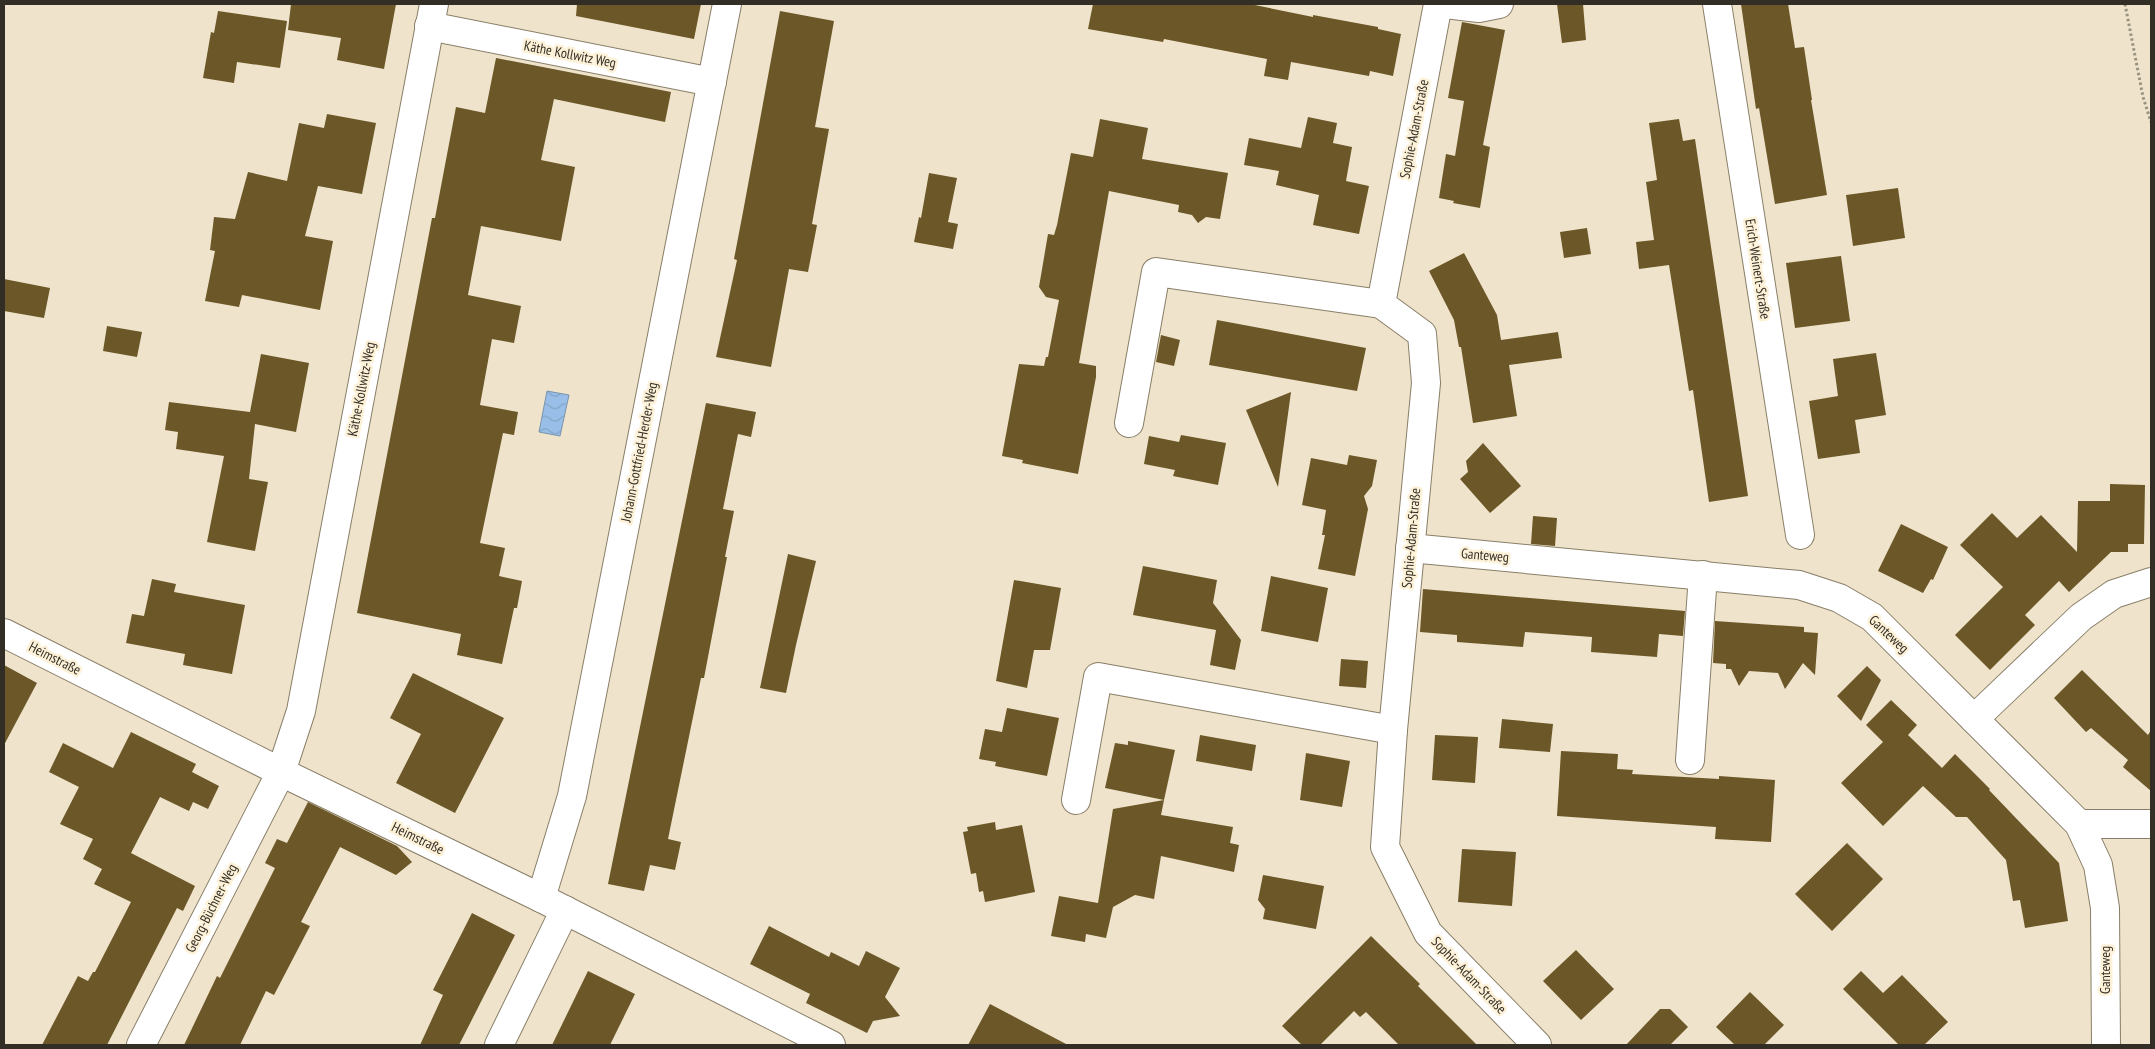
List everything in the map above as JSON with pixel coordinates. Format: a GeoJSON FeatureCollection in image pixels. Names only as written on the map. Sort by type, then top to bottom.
{"type":"FeatureCollection","features":[{"type":"Feature","properties":{"kind":"street","name":"Johann-Gottfried-Herder-Weg"},"geometry":{"type":"LineString","coordinates":[[541,898],[572,796],[727,4]]}},
{"type":"Feature","properties":{"kind":"street","name":"Sophie-Adam-Straße"},"geometry":{"type":"LineString","coordinates":[[1438,4],[1380,304],[1422,334],[1426,383],[1393,730],[1385,847],[1428,933],[1537,1045]]}},
{"type":"Feature","properties":{"kind":"street"},"geometry":{"type":"LineString","coordinates":[[1445,4],[1479,8],[1499,4]]}},
{"type":"Feature","properties":{"kind":"street","name":"Erich-Weinert-Straße"},"geometry":{"type":"LineString","coordinates":[[1717,4],[1800,535]]}},
{"type":"Feature","properties":{"kind":"street","name":"Käthe Kollwitz Weg"},"geometry":{"type":"LineString","coordinates":[[431,15],[712,82]]}},
{"type":"Feature","properties":{"kind":"street","name":"Käthe-Kollwitz-Weg"},"geometry":{"type":"LineString","coordinates":[[282,772],[301,711],[431,15]]}},
{"type":"Feature","properties":{"kind":"street"},"geometry":{"type":"LineString","coordinates":[[1129,423],[1156,272],[1380,304]]}},
{"type":"Feature","properties":{"kind":"street","name":"Ganteweg"},"geometry":{"type":"LineString","coordinates":[[1410,548],[1799,585],[1839,598],[1872,616],[2079,824],[2098,865],[2105,908],[2106,1045]]}},
{"type":"Feature","properties":{"kind":"street"},"geometry":{"type":"LineString","coordinates":[[1690,760],[1703,575]]}},
{"type":"Feature","properties":{"kind":"street"},"geometry":{"type":"LineString","coordinates":[[1974,719],[2081,616],[2114,594],[2151,582]]}},
{"type":"Feature","properties":{"kind":"street","name":"Heimstraße"},"geometry":{"type":"LineString","coordinates":[[4,633],[282,772],[541,898],[831,1045]]}},
{"type":"Feature","properties":{"kind":"street"},"geometry":{"type":"LineString","coordinates":[[1076,800],[1098,678],[1393,730]]}},
{"type":"Feature","properties":{"kind":"street","name":"Georg-Büchner-Weg"},"geometry":{"type":"LineString","coordinates":[[141,1045],[282,772]]}},
{"type":"Feature","properties":{"kind":"street"},"geometry":{"type":"LineString","coordinates":[[2079,824],[2151,824]]}},
{"type":"Feature","properties":{"kind":"street"},"geometry":{"type":"LineString","coordinates":[[499,1045],[565,910]]}},
{"type":"Feature","properties":{"kind":"path"},"geometry":{"type":"LineString","coordinates":[[2126,4],[2143,97],[2151,122]]}},
{"type":"Feature","properties":{"kind":"water"},"geometry":{"type":"Polygon","coordinates":[[[547,391],[569,395],[560,436],[539,432],[547,391]]]}},
{"type":"Feature","properties":{"kind":"building"},"geometry":{"type":"Polygon","coordinates":[[[291,4],[396,4],[384,69],[337,60],[341,38],[288,30],[291,4]]]}},
{"type":"Feature","properties":{"kind":"building"},"geometry":{"type":"Polygon","coordinates":[[[577,4],[701,4],[694,39],[576,16],[577,4]]]}},
{"type":"Feature","properties":{"kind":"building"},"geometry":{"type":"Polygon","coordinates":[[[1093,4],[1250,4],[1313,17],[1313,15],[1378,27],[1378,29],[1401,34],[1393,76],[1370,71],[1369,76],[1291,62],[1288,80],[1264,76],[1267,59],[1164,39],[1163,42],[1088,29],[1093,4]]]}},
{"type":"Feature","properties":{"kind":"building"},"geometry":{"type":"Polygon","coordinates":[[[1557,4],[1583,4],[1586,40],[1562,43],[1557,4]]]}},
{"type":"Feature","properties":{"kind":"building"},"geometry":{"type":"Polygon","coordinates":[[[1741,4],[1788,4],[1795,48],[1804,47],[1827,195],[1775,204],[1759,108],[1756,109],[1741,4]]]}},
{"type":"Feature","properties":{"kind":"building"},"geometry":{"type":"Polygon","coordinates":[[[218,11],[287,21],[280,68],[237,62],[234,83],[203,78],[211,32],[214,33],[218,11]]]}},
{"type":"Feature","properties":{"kind":"building"},"geometry":{"type":"Polygon","coordinates":[[[780,11],[834,21],[815,127],[829,129],[812,224],[817,225],[808,272],[789,269],[771,367],[716,357],[737,260],[734,259],[780,11]]]}},
{"type":"Feature","properties":{"kind":"building"},"geometry":{"type":"Polygon","coordinates":[[[1462,22],[1505,30],[1483,145],[1490,147],[1480,208],[1453,203],[1454,201],[1439,198],[1446,154],[1455,156],[1464,101],[1448,98],[1462,22]]]}},
{"type":"Feature","properties":{"kind":"building"},"geometry":{"type":"Polygon","coordinates":[[[496,58],[671,92],[665,122],[554,99],[541,160],[575,167],[561,241],[481,226],[468,295],[521,306],[514,343],[492,339],[480,405],[518,412],[514,435],[503,433],[480,543],[505,548],[499,576],[522,581],[502,664],[457,655],[461,634],[357,613],[432,218],[435,218],[456,107],[485,113],[496,58]]]}},
{"type":"Feature","properties":{"kind":"building"},"geometry":{"type":"Polygon","coordinates":[[[327,114],[376,123],[362,194],[318,186],[305,236],[333,241],[320,310],[242,295],[239,307],[205,301],[215,251],[210,250],[214,217],[235,219],[248,172],[287,181],[299,123],[324,128],[327,114]]]}},
{"type":"Feature","properties":{"kind":"building"},"geometry":{"type":"Polygon","coordinates":[[[1308,117],[1337,123],[1333,143],[1352,147],[1346,181],[1369,186],[1359,234],[1313,225],[1319,195],[1276,185],[1279,171],[1244,165],[1249,138],[1301,148],[1308,117]]]}},
{"type":"Feature","properties":{"kind":"building"},"geometry":{"type":"Polygon","coordinates":[[[1100,119],[1148,128],[1142,159],[1228,173],[1220,219],[1206,217],[1198,223],[1192,215],[1178,212],[1179,205],[1109,191],[1079,363],[1096,366],[1096,377],[1078,474],[1022,463],[1023,460],[1002,456],[1019,364],[1044,366],[1046,357],[1048,357],[1059,300],[1046,297],[1039,287],[1048,234],[1054,235],[1057,225],[1071,153],[1093,157],[1100,119]]]}},
{"type":"Feature","properties":{"kind":"building"},"geometry":{"type":"Polygon","coordinates":[[[1679,119],[1683,141],[1695,139],[1748,496],[1709,502],[1693,390],[1689,391],[1669,265],[1639,269],[1636,242],[1654,240],[1646,182],[1657,180],[1649,123],[1679,119]]]}},
{"type":"Feature","properties":{"kind":"building"},"geometry":{"type":"Polygon","coordinates":[[[929,173],[957,178],[948,222],[958,224],[953,249],[914,242],[919,217],[921,218],[929,173]]]}},
{"type":"Feature","properties":{"kind":"building"},"geometry":{"type":"Polygon","coordinates":[[[1898,188],[1905,238],[1853,246],[1846,195],[1898,188]]]}},
{"type":"Feature","properties":{"kind":"building"},"geometry":{"type":"Polygon","coordinates":[[[1587,228],[1591,254],[1564,258],[1560,232],[1587,228]]]}},
{"type":"Feature","properties":{"kind":"building"},"geometry":{"type":"Polygon","coordinates":[[[1464,253],[1497,315],[1501,340],[1558,332],[1562,358],[1509,365],[1517,416],[1473,423],[1461,347],[1459,347],[1454,320],[1429,271],[1464,253]]]}},
{"type":"Feature","properties":{"kind":"building"},"geometry":{"type":"Polygon","coordinates":[[[1841,256],[1850,321],[1795,328],[1786,263],[1841,256]]]}},
{"type":"Feature","properties":{"kind":"building"},"geometry":{"type":"Polygon","coordinates":[[[4,279],[50,288],[44,318],[4,311],[4,279]]]}},
{"type":"Feature","properties":{"kind":"building"},"geometry":{"type":"Polygon","coordinates":[[[1217,320],[1366,348],[1357,391],[1209,365],[1217,320]]]}},
{"type":"Feature","properties":{"kind":"building"},"geometry":{"type":"Polygon","coordinates":[[[107,326],[142,332],[137,357],[103,351],[107,326]]]}},
{"type":"Feature","properties":{"kind":"building"},"geometry":{"type":"Polygon","coordinates":[[[1161,335],[1180,340],[1174,366],[1156,362],[1161,335]]]}},
{"type":"Feature","properties":{"kind":"building"},"geometry":{"type":"Polygon","coordinates":[[[1876,353],[1886,415],[1855,420],[1860,453],[1818,459],[1809,401],[1838,396],[1833,359],[1876,353]]]}},
{"type":"Feature","properties":{"kind":"building"},"geometry":{"type":"Polygon","coordinates":[[[261,354],[309,363],[296,432],[255,424],[249,479],[268,482],[255,551],[207,542],[224,456],[176,449],[178,432],[165,430],[169,402],[250,412],[261,354]]]}},
{"type":"Feature","properties":{"kind":"building"},"geometry":{"type":"Polygon","coordinates":[[[1291,392],[1278,487],[1246,410],[1291,392]]]}},
{"type":"Feature","properties":{"kind":"building"},"geometry":{"type":"Polygon","coordinates":[[[706,403],[756,412],[751,437],[738,434],[723,509],[734,511],[704,678],[701,678],[668,839],[681,842],[675,870],[650,865],[644,891],[608,884],[706,403]]]}},
{"type":"Feature","properties":{"kind":"building"},"geometry":{"type":"Polygon","coordinates":[[[1181,435],[1226,443],[1218,485],[1173,476],[1175,470],[1144,464],[1149,436],[1179,442],[1181,435]]]}},
{"type":"Feature","properties":{"kind":"building"},"geometry":{"type":"Polygon","coordinates":[[[1483,443],[1521,486],[1490,513],[1460,479],[1468,472],[1466,461],[1483,443]]]}},
{"type":"Feature","properties":{"kind":"building"},"geometry":{"type":"Polygon","coordinates":[[[1349,455],[1377,460],[1372,486],[1364,496],[1368,509],[1355,576],[1318,569],[1325,535],[1322,535],[1326,510],[1302,505],[1311,458],[1347,465],[1349,455]]]}},
{"type":"Feature","properties":{"kind":"building"},"geometry":{"type":"Polygon","coordinates":[[[2110,484],[2145,485],[2144,544],[2128,544],[2128,552],[2111,552],[2069,592],[2059,581],[2025,615],[2035,625],[1990,670],[1955,635],[2003,587],[1960,545],[1992,513],[2017,538],[2041,515],[2077,552],[2078,501],[2110,501],[2110,484]]]}},
{"type":"Feature","properties":{"kind":"building"},"geometry":{"type":"Polygon","coordinates":[[[1533,516],[1557,518],[1555,546],[1531,544],[1533,516]]]}},
{"type":"Feature","properties":{"kind":"building"},"geometry":{"type":"Polygon","coordinates":[[[1901,524],[1948,547],[1933,580],[1931,579],[1923,593],[1878,571],[1901,524]]]}},
{"type":"Feature","properties":{"kind":"building"},"geometry":{"type":"Polygon","coordinates":[[[788,554],[816,561],[786,693],[760,688],[788,554]]]}},
{"type":"Feature","properties":{"kind":"building"},"geometry":{"type":"Polygon","coordinates":[[[1143,566],[1217,580],[1213,603],[1241,640],[1235,670],[1210,665],[1216,630],[1133,615],[1143,566]]]}},
{"type":"Feature","properties":{"kind":"building"},"geometry":{"type":"Polygon","coordinates":[[[1271,576],[1328,588],[1318,642],[1261,631],[1271,576]]]}},
{"type":"Feature","properties":{"kind":"building"},"geometry":{"type":"Polygon","coordinates":[[[152,579],[176,584],[174,592],[245,605],[232,674],[183,665],[185,654],[126,643],[132,614],[144,616],[152,579]]]}},
{"type":"Feature","properties":{"kind":"building"},"geometry":{"type":"Polygon","coordinates":[[[1014,580],[1061,588],[1050,650],[1034,650],[1027,688],[996,681],[1014,580]]]}},
{"type":"Feature","properties":{"kind":"building"},"geometry":{"type":"Polygon","coordinates":[[[1423,589],[1685,611],[1683,636],[1659,634],[1657,657],[1591,652],[1592,637],[1525,632],[1523,647],[1457,642],[1457,635],[1420,632],[1423,589]]]}},
{"type":"Feature","properties":{"kind":"building"},"geometry":{"type":"Polygon","coordinates":[[[1715,621],[1804,627],[1804,632],[1818,633],[1815,675],[1803,663],[1785,689],[1778,673],[1749,671],[1739,686],[1731,669],[1726,669],[1726,664],[1713,663],[1715,621]]]}},
{"type":"Feature","properties":{"kind":"building"},"geometry":{"type":"Polygon","coordinates":[[[1341,659],[1368,661],[1366,688],[1339,686],[1341,659]]]}},
{"type":"Feature","properties":{"kind":"building"},"geometry":{"type":"Polygon","coordinates":[[[4,665],[37,683],[4,745],[4,665]]]}},
{"type":"Feature","properties":{"kind":"building"},"geometry":{"type":"Polygon","coordinates":[[[1867,666],[1881,680],[1861,721],[1837,696],[1867,666]]]}},
{"type":"Feature","properties":{"kind":"building"},"geometry":{"type":"Polygon","coordinates":[[[2082,670],[2148,735],[2151,730],[2151,791],[2123,767],[2128,760],[2091,728],[2086,732],[2054,698],[2082,670]]]}},
{"type":"Feature","properties":{"kind":"building"},"geometry":{"type":"Polygon","coordinates":[[[413,673],[504,718],[455,813],[396,783],[421,734],[390,718],[413,673]]]}},
{"type":"Feature","properties":{"kind":"building"},"geometry":{"type":"Polygon","coordinates":[[[1891,700],[1917,725],[1908,735],[1942,768],[1955,754],[2059,863],[2068,921],[2025,928],[2020,900],[2013,901],[2006,860],[1967,817],[1956,817],[1923,786],[1883,826],[1841,783],[1883,742],[1866,725],[1891,700]]]}},
{"type":"Feature","properties":{"kind":"building"},"geometry":{"type":"Polygon","coordinates":[[[1007,708],[1059,718],[1047,776],[995,766],[996,762],[979,759],[985,729],[1002,732],[1007,708]]]}},
{"type":"Feature","properties":{"kind":"building"},"geometry":{"type":"Polygon","coordinates":[[[1502,719],[1553,724],[1550,752],[1499,748],[1502,719]]]}},
{"type":"Feature","properties":{"kind":"building"},"geometry":{"type":"Polygon","coordinates":[[[131,732],[196,764],[192,772],[219,786],[208,809],[193,802],[189,811],[160,797],[131,853],[195,886],[183,911],[177,908],[107,1045],[42,1045],[78,976],[88,981],[93,972],[95,972],[131,902],[94,884],[102,869],[83,859],[93,839],[60,824],[79,787],[49,772],[63,743],[113,768],[131,732]]]}},
{"type":"Feature","properties":{"kind":"building"},"geometry":{"type":"Polygon","coordinates":[[[1200,735],[1256,745],[1252,771],[1196,761],[1200,735]]]}},
{"type":"Feature","properties":{"kind":"building"},"geometry":{"type":"Polygon","coordinates":[[[1435,735],[1478,737],[1475,783],[1432,780],[1435,735]]]}},
{"type":"Feature","properties":{"kind":"building"},"geometry":{"type":"Polygon","coordinates":[[[1128,741],[1175,750],[1164,800],[1105,788],[1115,743],[1128,745],[1128,741]]]}},
{"type":"Feature","properties":{"kind":"building"},"geometry":{"type":"Polygon","coordinates":[[[1561,751],[1618,754],[1617,769],[1633,770],[1632,774],[1719,779],[1719,776],[1775,780],[1771,842],[1715,839],[1716,827],[1557,816],[1561,751]]]}},
{"type":"Feature","properties":{"kind":"building"},"geometry":{"type":"Polygon","coordinates":[[[1306,753],[1350,761],[1342,807],[1300,800],[1306,753]]]}},
{"type":"Feature","properties":{"kind":"building"},"geometry":{"type":"Polygon","coordinates":[[[1164,800],[1161,815],[1233,827],[1230,843],[1239,845],[1234,872],[1161,856],[1154,899],[1135,895],[1113,907],[1106,938],[1086,934],[1085,942],[1051,936],[1059,896],[1098,903],[1113,809],[1164,800]]]}},
{"type":"Feature","properties":{"kind":"building"},"geometry":{"type":"Polygon","coordinates":[[[308,802],[397,846],[412,862],[396,875],[340,847],[301,922],[310,926],[274,995],[266,991],[240,1045],[184,1045],[217,976],[220,978],[275,868],[265,863],[277,839],[287,843],[308,802]]]}},
{"type":"Feature","properties":{"kind":"building"},"geometry":{"type":"Polygon","coordinates":[[[995,822],[996,830],[1022,825],[1035,892],[985,902],[983,891],[979,892],[976,873],[971,874],[963,832],[968,831],[967,827],[995,822]]]}},
{"type":"Feature","properties":{"kind":"building"},"geometry":{"type":"Polygon","coordinates":[[[1847,843],[1883,879],[1832,931],[1795,894],[1847,843]]]}},
{"type":"Feature","properties":{"kind":"building"},"geometry":{"type":"Polygon","coordinates":[[[1462,849],[1516,852],[1512,906],[1458,902],[1462,849]]]}},
{"type":"Feature","properties":{"kind":"building"},"geometry":{"type":"Polygon","coordinates":[[[1263,875],[1324,886],[1316,929],[1263,919],[1265,909],[1258,900],[1263,875]]]}},
{"type":"Feature","properties":{"kind":"building"},"geometry":{"type":"Polygon","coordinates":[[[472,913],[515,935],[459,1045],[420,1045],[443,995],[433,990],[472,913]]]}},
{"type":"Feature","properties":{"kind":"building"},"geometry":{"type":"Polygon","coordinates":[[[769,926],[829,957],[831,952],[859,966],[866,951],[900,968],[885,997],[900,1016],[873,1021],[867,1033],[806,1003],[810,994],[750,964],[769,926]]]}},
{"type":"Feature","properties":{"kind":"building"},"geometry":{"type":"Polygon","coordinates":[[[1371,936],[1420,984],[1418,986],[1477,1045],[1399,1045],[1366,1012],[1360,1017],[1354,1011],[1320,1045],[1302,1045],[1282,1026],[1371,936]]]}},
{"type":"Feature","properties":{"kind":"building"},"geometry":{"type":"Polygon","coordinates":[[[1576,950],[1614,989],[1581,1020],[1543,981],[1576,950]]]}},
{"type":"Feature","properties":{"kind":"building"},"geometry":{"type":"Polygon","coordinates":[[[588,971],[635,994],[610,1045],[552,1045],[588,971]]]}},
{"type":"Feature","properties":{"kind":"building"},"geometry":{"type":"Polygon","coordinates":[[[1861,971],[1883,993],[1902,975],[1948,1022],[1924,1045],[1899,1045],[1843,989],[1861,971]]]}},
{"type":"Feature","properties":{"kind":"building"},"geometry":{"type":"Polygon","coordinates":[[[1750,992],[1784,1025],[1764,1045],[1735,1045],[1716,1027],[1750,992]]]}},
{"type":"Feature","properties":{"kind":"building"},"geometry":{"type":"Polygon","coordinates":[[[990,1004],[1068,1045],[968,1045],[990,1004]]]}},
{"type":"Feature","properties":{"kind":"building"},"geometry":{"type":"Polygon","coordinates":[[[1660,1009],[1670,1009],[1688,1027],[1670,1045],[1626,1045],[1660,1009]]]}}]}
